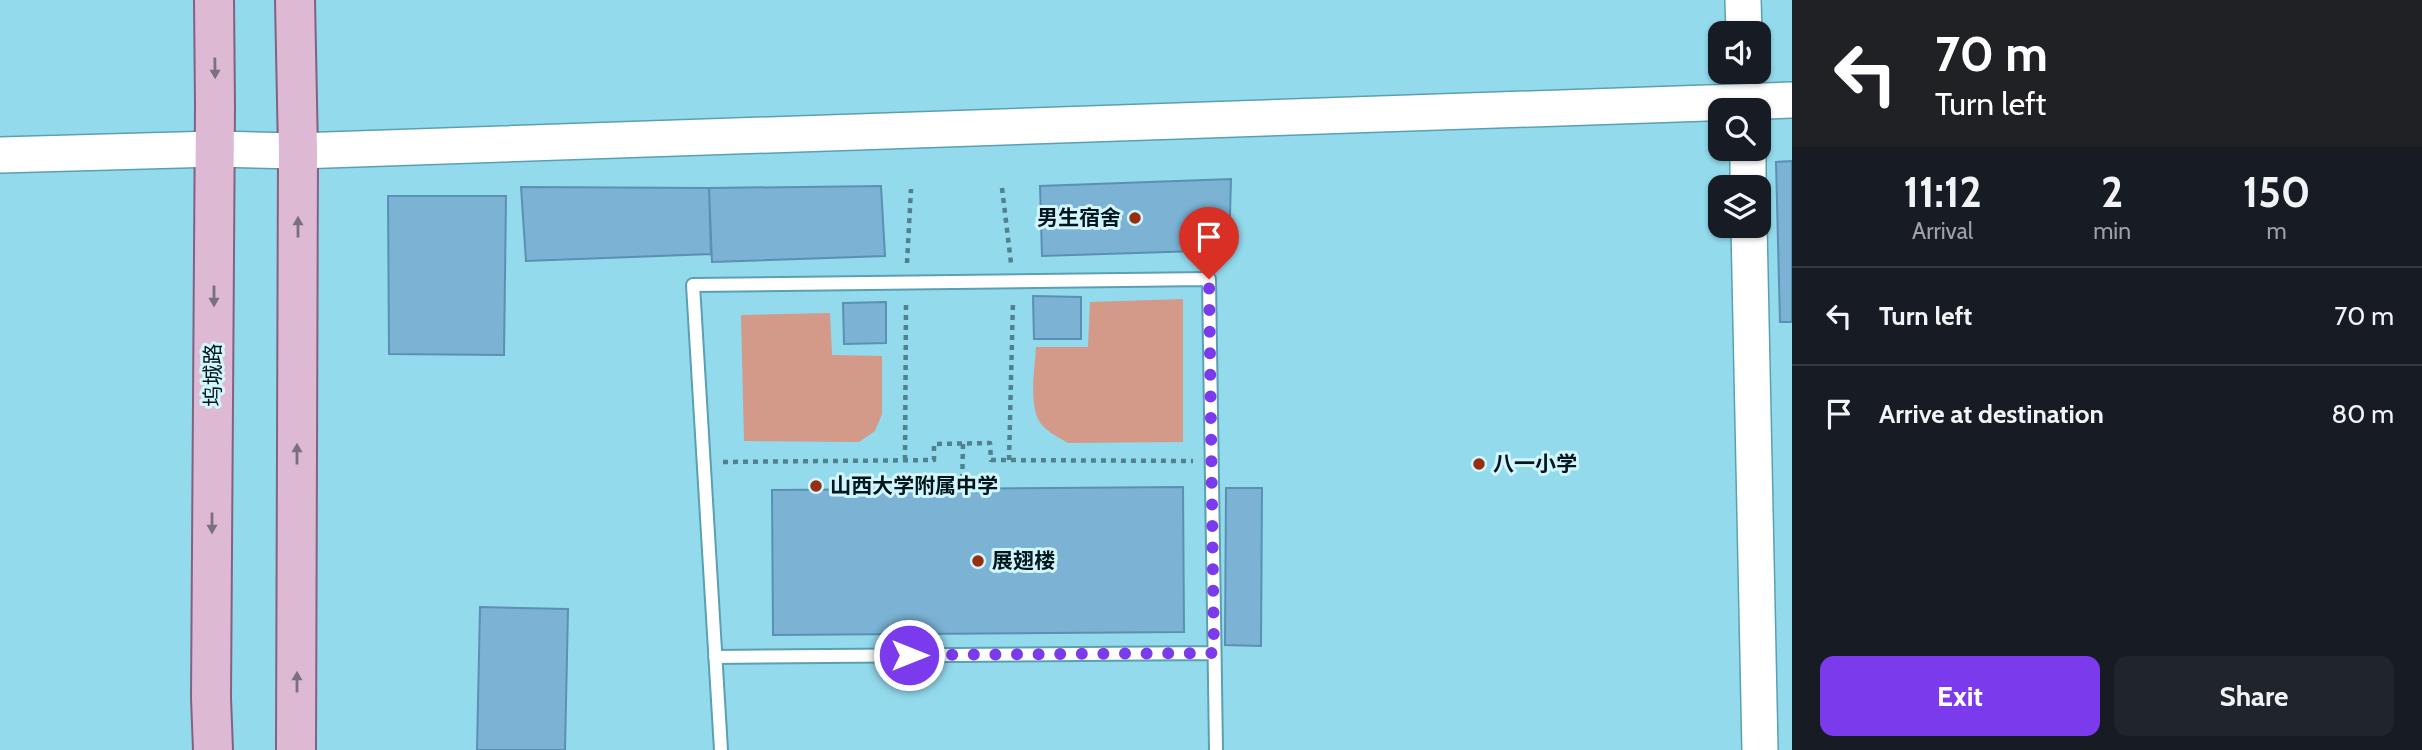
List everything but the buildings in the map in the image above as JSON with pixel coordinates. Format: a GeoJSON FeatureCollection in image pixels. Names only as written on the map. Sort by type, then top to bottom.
{"type":"FeatureCollection","features":[{"type":"Feature","properties":{"kind":"main road","name":"坞城路"},"geometry":{"type":"LineString","coordinates":[[213,750],[214,0]]}},
{"type":"Feature","properties":{"kind":"main road"},"geometry":{"type":"LineString","coordinates":[[295,0],[298,151],[296,750]]}},
{"type":"Feature","properties":{"kind":"street"},"geometry":{"type":"LineString","coordinates":[[1743,0],[1744,21]]}},
{"type":"Feature","properties":{"kind":"street"},"geometry":{"type":"LineString","coordinates":[[0,155],[215,149],[298,151],[1746,94],[1792,100]]}},
{"type":"Feature","properties":{"kind":"street"},"geometry":{"type":"LineString","coordinates":[[1749,238],[1760,750]]}},
{"type":"Feature","properties":{"kind":"lane"},"geometry":{"type":"LineString","coordinates":[[721,750],[693,285],[1209,279],[1216,750]]}},
{"type":"Feature","properties":{"kind":"lane"},"geometry":{"type":"LineString","coordinates":[[715,657],[1214,653]]}},
{"type":"Feature","properties":{"kind":"path"},"geometry":{"type":"LineString","coordinates":[[1002,188],[1013,281],[1009,460]]}},
{"type":"Feature","properties":{"kind":"path"},"geometry":{"type":"LineString","coordinates":[[905,460],[906,282],[911,189]]}},
{"type":"Feature","properties":{"kind":"path"},"geometry":{"type":"LineString","coordinates":[[962,489],[963,443]]}},
{"type":"Feature","properties":{"kind":"path"},"geometry":{"type":"LineString","coordinates":[[704,462],[933,460],[934,444],[963,443],[990,443],[990,460],[1212,461]]}},
{"type":"Feature","properties":{"kind":"shaded area"},"geometry":{"type":"Polygon","coordinates":[[[1183,299],[1183,442],[1068,443],[1043,427],[1035,411],[1034,402],[1036,347],[1088,347],[1090,302],[1183,299]]]}},
{"type":"Feature","properties":{"kind":"shaded area"},"geometry":{"type":"Polygon","coordinates":[[[830,313],[832,355],[882,356],[882,414],[875,431],[859,442],[744,441],[741,315],[830,313]]]}},
{"type":"Feature","properties":{"kind":"place","name":"男生宿舍"},"geometry":{"type":"Point","coordinates":[1135,218]}},
{"type":"Feature","properties":{"kind":"place","name":"八一小学"},"geometry":{"type":"Point","coordinates":[1479,464]}},
{"type":"Feature","properties":{"kind":"place","name":"山西大学附属中学"},"geometry":{"type":"Point","coordinates":[816,486]}},
{"type":"Feature","properties":{"kind":"place","name":"展翅楼"},"geometry":{"type":"Point","coordinates":[978,561]}},
{"type":"Feature","properties":{"kind":"route"},"geometry":{"type":"LineString","coordinates":[[909,655],[1214,653],[1209,279]]}}]}
